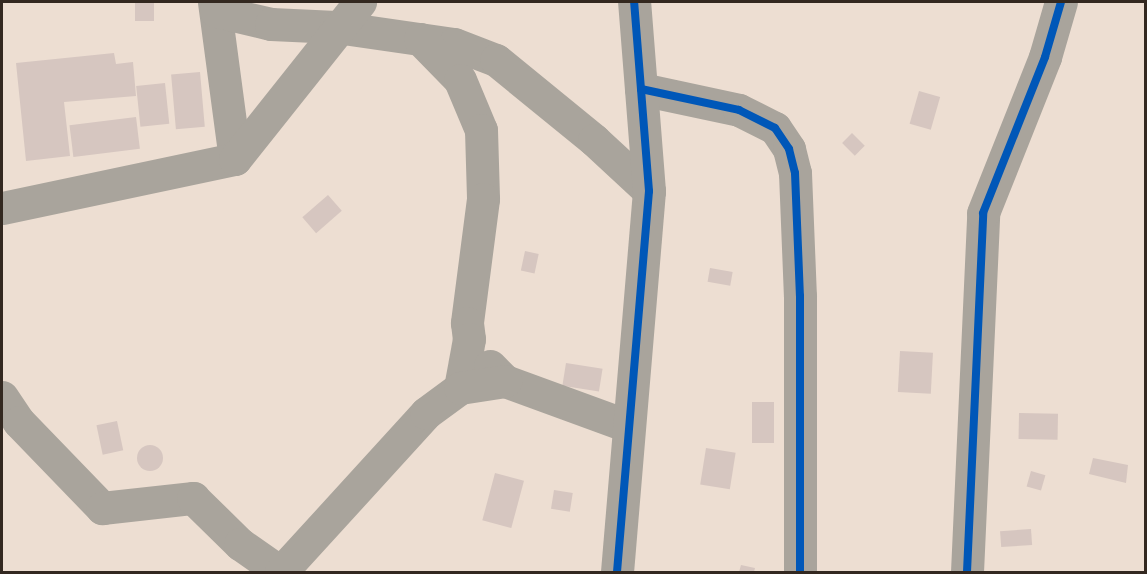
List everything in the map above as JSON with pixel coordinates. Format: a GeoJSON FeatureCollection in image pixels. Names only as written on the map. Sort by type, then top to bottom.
{"type":"FeatureCollection","features":[{"type":"Feature","properties":{"kind":"street"},"geometry":{"type":"LineString","coordinates":[[2,208],[235,159],[336,27],[360,2]]}},
{"type":"Feature","properties":{"kind":"street"},"geometry":{"type":"LineString","coordinates":[[617,573],[649,191],[634,2]]}},
{"type":"Feature","properties":{"kind":"street"},"geometry":{"type":"LineString","coordinates":[[967,573],[983,213],[1045,57],[1061,2]]}},
{"type":"Feature","properties":{"kind":"street"},"geometry":{"type":"LineString","coordinates":[[235,159],[215,6],[271,24],[336,27],[454,44],[496,60],[594,140],[649,191]]}},
{"type":"Feature","properties":{"kind":"street"},"geometry":{"type":"LineString","coordinates":[[420,39],[459,80],[481,130],[483,199],[467,323],[469,339],[460,388]]}},
{"type":"Feature","properties":{"kind":"street"},"geometry":{"type":"LineString","coordinates":[[641,89],[739,110],[775,128],[789,149],[795,173],[801,319],[800,573]]}},
{"type":"Feature","properties":{"kind":"street"},"geometry":{"type":"LineString","coordinates":[[469,339],[480,357],[505,381],[628,426]]}},
{"type":"Feature","properties":{"kind":"street"},"geometry":{"type":"LineString","coordinates":[[2,397],[19,422],[102,508],[194,498],[240,544],[281,573],[376,464],[426,413],[460,388],[505,381]]}},
{"type":"Feature","properties":{"kind":"building"},"geometry":{"type":"Polygon","coordinates":[[[135,2],[154,2],[154,21],[135,21],[135,2]]]}},
{"type":"Feature","properties":{"kind":"building"},"geometry":{"type":"Polygon","coordinates":[[[114,53],[116,64],[133,62],[136,96],[64,102],[70,156],[26,161],[16,63],[114,53]]]}},
{"type":"Feature","properties":{"kind":"building"},"geometry":{"type":"Polygon","coordinates":[[[200,72],[205,127],[176,129],[171,75],[200,72]]]}},
{"type":"Feature","properties":{"kind":"building"},"geometry":{"type":"Polygon","coordinates":[[[165,83],[169,124],[140,127],[136,86],[165,83]]]}},
{"type":"Feature","properties":{"kind":"building"},"geometry":{"type":"Polygon","coordinates":[[[919,91],[940,97],[931,130],[910,124],[919,91]]]}},
{"type":"Feature","properties":{"kind":"building"},"geometry":{"type":"Polygon","coordinates":[[[136,117],[140,149],[73,157],[69,125],[136,117]]]}},
{"type":"Feature","properties":{"kind":"building"},"geometry":{"type":"Polygon","coordinates":[[[852,133],[865,146],[855,156],[842,143],[852,133]]]}},
{"type":"Feature","properties":{"kind":"building"},"geometry":{"type":"Polygon","coordinates":[[[328,195],[342,211],[316,233],[302,217],[328,195]]]}},
{"type":"Feature","properties":{"kind":"building"},"geometry":{"type":"Polygon","coordinates":[[[525,251],[539,254],[535,273],[521,271],[525,251]]]}},
{"type":"Feature","properties":{"kind":"building"},"geometry":{"type":"Polygon","coordinates":[[[710,268],[733,272],[730,286],[708,282],[710,268]]]}},
{"type":"Feature","properties":{"kind":"building"},"geometry":{"type":"Polygon","coordinates":[[[900,351],[933,353],[931,394],[898,392],[900,351]]]}},
{"type":"Feature","properties":{"kind":"building"},"geometry":{"type":"Polygon","coordinates":[[[566,363],[603,369],[599,392],[562,386],[566,363]]]}},
{"type":"Feature","properties":{"kind":"building"},"geometry":{"type":"Polygon","coordinates":[[[752,402],[774,402],[774,443],[752,443],[752,402]]]}},
{"type":"Feature","properties":{"kind":"building"},"geometry":{"type":"Polygon","coordinates":[[[1019,413],[1058,414],[1058,440],[1019,439],[1019,413]]]}},
{"type":"Feature","properties":{"kind":"building"},"geometry":{"type":"Polygon","coordinates":[[[117,421],[123,450],[103,455],[96,425],[117,421]]]}},
{"type":"Feature","properties":{"kind":"building"},"geometry":{"type":"Polygon","coordinates":[[[150,445],[159,449],[163,458],[159,467],[150,471],[141,467],[137,458],[141,449],[150,445]]]}},
{"type":"Feature","properties":{"kind":"building"},"geometry":{"type":"Polygon","coordinates":[[[706,448],[736,453],[730,489],[700,485],[706,448]]]}},
{"type":"Feature","properties":{"kind":"building"},"geometry":{"type":"Polygon","coordinates":[[[1093,458],[1128,465],[1126,483],[1089,474],[1093,458]]]}},
{"type":"Feature","properties":{"kind":"building"},"geometry":{"type":"Polygon","coordinates":[[[1031,471],[1045,475],[1041,491],[1027,486],[1031,471]]]}},
{"type":"Feature","properties":{"kind":"building"},"geometry":{"type":"Polygon","coordinates":[[[495,473],[524,481],[511,528],[482,520],[495,473]]]}},
{"type":"Feature","properties":{"kind":"building"},"geometry":{"type":"Polygon","coordinates":[[[554,490],[573,493],[570,512],[551,509],[554,490]]]}},
{"type":"Feature","properties":{"kind":"building"},"geometry":{"type":"Polygon","coordinates":[[[1031,529],[1032,545],[1001,547],[1000,531],[1031,529]]]}},
{"type":"Feature","properties":{"kind":"building"},"geometry":{"type":"Polygon","coordinates":[[[741,565],[755,568],[754,572],[739,572],[741,565]]]}},
{"type":"Feature","properties":{"kind":"cycle path"},"geometry":{"type":"LineString","coordinates":[[617,572],[649,191],[634,2]]}},
{"type":"Feature","properties":{"kind":"cycle path"},"geometry":{"type":"LineString","coordinates":[[967,572],[983,213],[1045,57],[1061,2]]}},
{"type":"Feature","properties":{"kind":"cycle path"},"geometry":{"type":"LineString","coordinates":[[641,89],[739,110],[775,128],[789,149],[795,173],[800,296],[800,572]]}}]}
